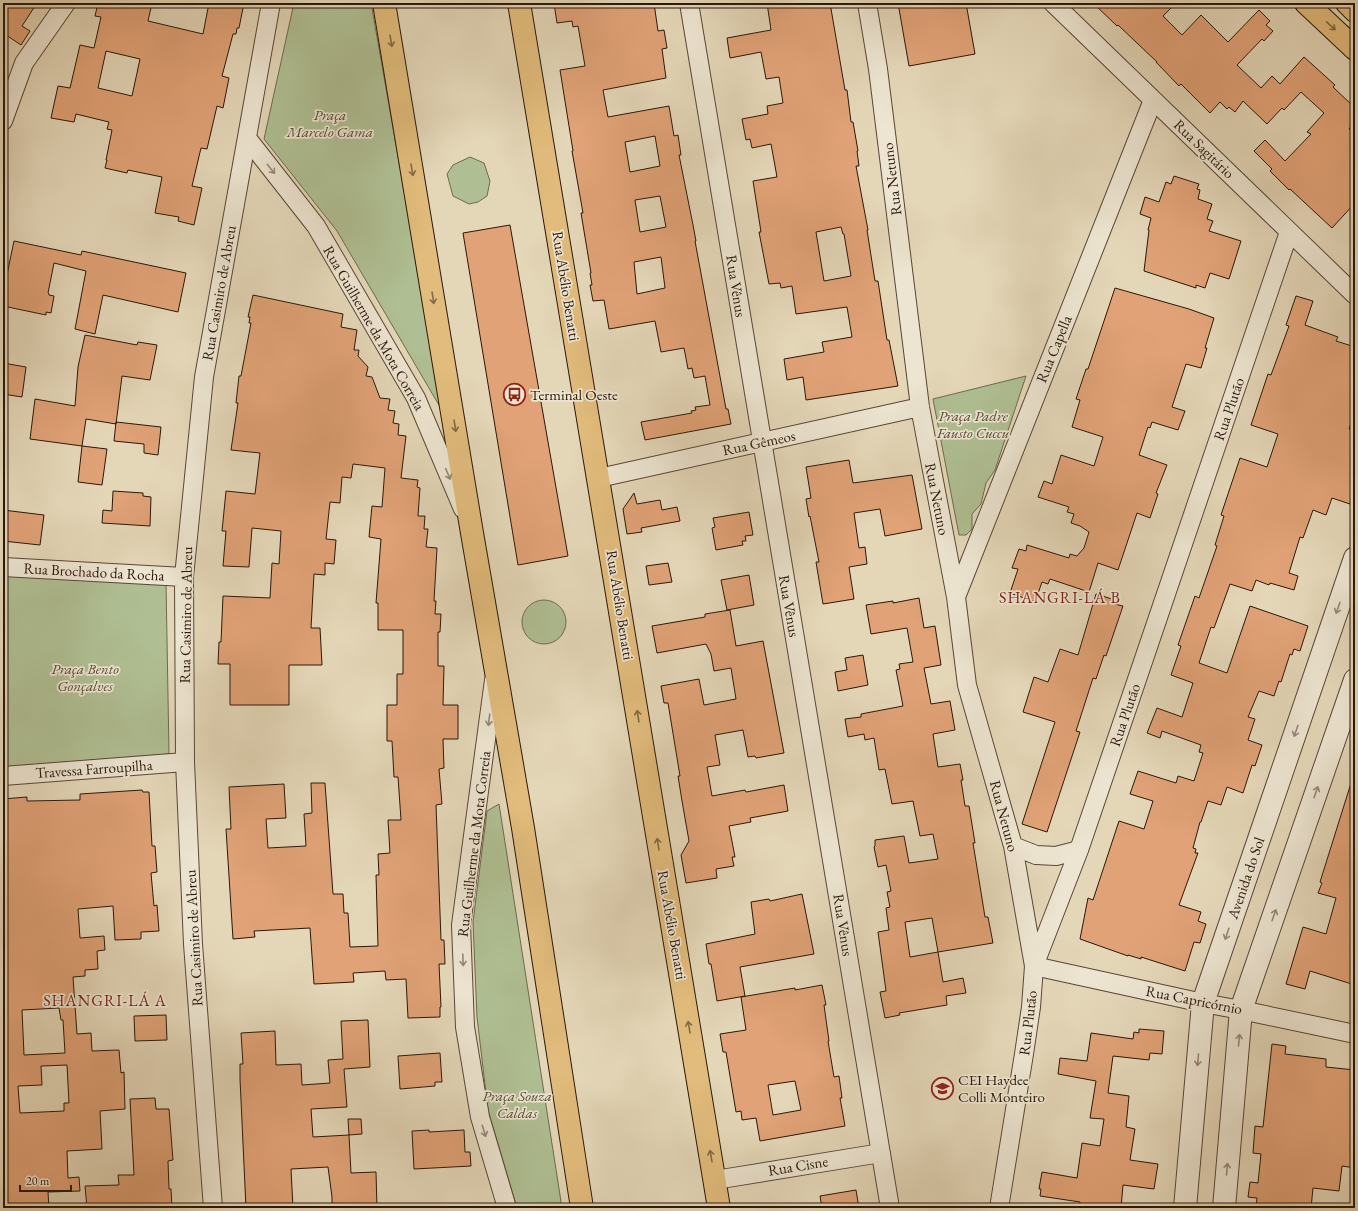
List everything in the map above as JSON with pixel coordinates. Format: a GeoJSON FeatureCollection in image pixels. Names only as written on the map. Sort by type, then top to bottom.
{"type":"FeatureCollection","features":[{"type":"Feature","properties":{"kind":"main road"},"geometry":{"type":"LineString","coordinates":[[384,3],[472,533],[523,828],[582,1208]]}},
{"type":"Feature","properties":{"kind":"main road","name":"Rua Abélio Benatti"},"geometry":{"type":"LineString","coordinates":[[519,3],[719,1208]]}},
{"type":"Feature","properties":{"kind":"main road"},"geometry":{"type":"LineString","coordinates":[[1306,3],[1355,49]]}},
{"type":"Feature","properties":{"kind":"main road"},"geometry":{"type":"LineString","coordinates":[[1347,3],[1355,11]]}},
{"type":"Feature","properties":{"kind":"street"},"geometry":{"type":"LineString","coordinates":[[3,121],[24,63],[66,3]]}},
{"type":"Feature","properties":{"kind":"street","name":"Rua Casimiro de Abreu"},"geometry":{"type":"LineString","coordinates":[[213,1208],[193,944],[185,762],[184,577],[204,377],[271,3]]}},
{"type":"Feature","properties":{"kind":"street","name":"Rua Vênus"},"geometry":{"type":"LineString","coordinates":[[688,3],[890,1208]]}},
{"type":"Feature","properties":{"kind":"street","name":"Rua Netuno"},"geometry":{"type":"LineString","coordinates":[[867,3],[878,69],[920,407],[956,597],[967,685],[1013,846],[1034,966]]}},
{"type":"Feature","properties":{"kind":"street","name":"Rua Sagitário"},"geometry":{"type":"LineString","coordinates":[[1053,3],[1355,295]]}},
{"type":"Feature","properties":{"kind":"street","name":"Rua Capella"},"geometry":{"type":"LineString","coordinates":[[956,597],[1153,100]]}},
{"type":"Feature","properties":{"kind":"street","name":"Rua Guilherme da Mota Correia"},"geometry":{"type":"LineString","coordinates":[[247,138],[316,226],[416,398],[472,533]]}},
{"type":"Feature","properties":{"kind":"street","name":"Rua Plutão"},"geometry":{"type":"LineString","coordinates":[[999,1208],[1031,1007],[1034,966],[1079,850],[1290,232]]}},
{"type":"Feature","properties":{"kind":"street","name":"Rua Gêmeos"},"geometry":{"type":"LineString","coordinates":[[599,478],[920,407]]}},
{"type":"Feature","properties":{"kind":"street","name":"Avenida do Sol"},"geometry":{"type":"LineString","coordinates":[[1185,1208],[1203,1003],[1355,558]]}},
{"type":"Feature","properties":{"kind":"street","name":"Rua Brochado da Rocha"},"geometry":{"type":"LineString","coordinates":[[3,568],[184,577]]}},
{"type":"Feature","properties":{"kind":"street","name":"Rua Guilherme da Mota Correia"},"geometry":{"type":"LineString","coordinates":[[495,668],[461,925],[465,1027],[480,1117],[507,1208]]}},
{"type":"Feature","properties":{"kind":"street"},"geometry":{"type":"LineString","coordinates":[[1224,1208],[1241,1010],[1355,680]]}},
{"type":"Feature","properties":{"kind":"street","name":"Travessa Farroupilha"},"geometry":{"type":"LineString","coordinates":[[3,776],[185,762]]}},
{"type":"Feature","properties":{"kind":"street"},"geometry":{"type":"LineString","coordinates":[[1013,846],[1036,855],[1056,856],[1079,850]]}},
{"type":"Feature","properties":{"kind":"street","name":"Rua Capricórnio"},"geometry":{"type":"LineString","coordinates":[[1034,966],[1355,1034]]}},
{"type":"Feature","properties":{"kind":"street","name":"Rua Cisne"},"geometry":{"type":"LineString","coordinates":[[715,1180],[881,1152]]}},
{"type":"Feature","properties":{"kind":"green space","name":"Praça Marcelo Gama"},"geometry":{"type":"Polygon","coordinates":[[[294,3],[371,3],[443,412],[337,231],[264,139],[294,3]]]}},
{"type":"Feature","properties":{"kind":"green space"},"geometry":{"type":"Polygon","coordinates":[[[470,157],[484,163],[490,181],[487,196],[478,202],[469,204],[453,196],[447,174],[453,165],[470,157]]]}},
{"type":"Feature","properties":{"kind":"green space","name":"Praça Padre Fausto Cuccu"},"geometry":{"type":"Polygon","coordinates":[[[1026,376],[995,470],[986,483],[981,504],[972,514],[972,529],[966,535],[959,535],[933,399],[1026,376]]]}},
{"type":"Feature","properties":{"kind":"green space","name":"Praça Bento Gonçalves"},"geometry":{"type":"Polygon","coordinates":[[[3,574],[166,582],[169,754],[3,767],[3,574]]]}},
{"type":"Feature","properties":{"kind":"green space"},"geometry":{"type":"Polygon","coordinates":[[[544,600],[556,604],[562,610],[566,622],[562,634],[556,640],[544,644],[532,640],[526,634],[522,622],[526,610],[532,604],[544,600]]]}},
{"type":"Feature","properties":{"kind":"green space","name":"Praça Souza Caldas"},"geometry":{"type":"Polygon","coordinates":[[[499,804],[562,1208],[517,1208],[488,1110],[477,1017],[473,922],[487,811],[499,804]]]}},
{"type":"Feature","properties":{"kind":"building"},"geometry":{"type":"Polygon","coordinates":[[[3,3],[37,3],[22,26],[30,31],[21,45],[3,33],[3,3]]]}},
{"type":"Feature","properties":{"kind":"building"},"geometry":{"type":"Polygon","coordinates":[[[98,3],[152,3],[148,21],[203,34],[209,3],[244,3],[239,28],[237,28],[236,34],[233,34],[222,76],[229,78],[223,108],[217,106],[207,149],[201,148],[192,186],[202,188],[194,225],[178,221],[179,217],[155,213],[162,177],[128,170],[127,173],[105,168],[112,130],[107,129],[109,122],[76,114],[74,122],[51,118],[58,86],[70,88],[80,45],[94,48],[101,17],[95,16],[98,3]],[[106,51],[98,88],[132,96],[140,59],[106,51]]]}},
{"type":"Feature","properties":{"kind":"building"},"geometry":{"type":"Polygon","coordinates":[[[554,3],[654,3],[658,31],[664,30],[667,48],[662,49],[666,78],[603,90],[608,117],[669,106],[674,136],[678,135],[681,155],[679,155],[726,409],[728,409],[731,424],[645,440],[641,422],[692,413],[691,411],[696,410],[695,407],[710,405],[705,376],[694,378],[692,368],[688,369],[684,348],[661,352],[655,321],[609,329],[604,300],[593,301],[590,285],[592,285],[591,273],[581,213],[583,213],[560,70],[585,66],[578,26],[573,27],[572,21],[557,23],[554,3]],[[655,136],[625,142],[630,172],[660,166],[655,136]],[[660,196],[635,200],[640,232],[666,227],[660,196]],[[661,257],[634,262],[637,294],[665,288],[661,257]]]}},
{"type":"Feature","properties":{"kind":"building"},"geometry":{"type":"Polygon","coordinates":[[[767,3],[830,3],[845,90],[847,90],[851,122],[853,122],[858,151],[859,166],[856,166],[868,230],[875,281],[878,281],[887,340],[889,340],[898,386],[806,400],[803,377],[787,380],[784,359],[824,352],[822,342],[852,337],[847,307],[796,314],[792,286],[781,288],[780,283],[769,284],[759,232],[761,232],[753,181],[777,177],[771,144],[752,148],[750,139],[746,140],[742,119],[768,114],[767,106],[783,103],[779,77],[766,79],[761,52],[730,58],[727,38],[771,30],[767,3]],[[841,227],[816,232],[824,281],[851,276],[841,227]]]}},
{"type":"Feature","properties":{"kind":"building"},"geometry":{"type":"Polygon","coordinates":[[[898,3],[966,3],[975,54],[909,66],[898,3]]]}},
{"type":"Feature","properties":{"kind":"building"},"geometry":{"type":"Polygon","coordinates":[[[1093,3],[1176,3],[1163,16],[1182,35],[1201,15],[1228,42],[1259,10],[1270,21],[1266,25],[1273,31],[1264,41],[1262,39],[1237,65],[1261,88],[1272,76],[1280,84],[1304,57],[1335,85],[1333,87],[1355,108],[1355,121],[1349,129],[1355,135],[1355,203],[1332,228],[1290,189],[1289,190],[1270,171],[1272,169],[1254,151],[1265,140],[1285,161],[1311,134],[1307,132],[1324,113],[1301,92],[1284,110],[1282,108],[1267,124],[1243,101],[1235,112],[1229,107],[1227,109],[1220,102],[1210,113],[1181,84],[1179,86],[1157,62],[1093,3]]]}},
{"type":"Feature","properties":{"kind":"building"},"geometry":{"type":"Polygon","coordinates":[[[1174,176],[1199,184],[1197,189],[1200,190],[1198,199],[1212,204],[1207,219],[1213,221],[1209,231],[1241,241],[1229,279],[1210,273],[1205,288],[1196,285],[1196,288],[1144,271],[1148,230],[1151,218],[1140,214],[1145,197],[1159,202],[1166,182],[1171,184],[1174,176]]]}},
{"type":"Feature","properties":{"kind":"building","name":"Terminal Oeste"},"geometry":{"type":"Polygon","coordinates":[[[510,225],[568,556],[518,565],[463,233],[510,225]]]}},
{"type":"Feature","properties":{"kind":"building"},"geometry":{"type":"Polygon","coordinates":[[[14,241],[81,255],[82,251],[186,273],[178,312],[103,295],[95,334],[75,329],[86,271],[54,263],[48,293],[49,295],[54,296],[51,313],[46,312],[46,315],[3,306],[3,284],[5,284],[14,241]]]}},
{"type":"Feature","properties":{"kind":"building"},"geometry":{"type":"Polygon","coordinates":[[[1115,288],[1189,309],[1214,318],[1205,348],[1207,348],[1201,368],[1186,364],[1172,407],[1185,411],[1178,430],[1152,422],[1150,428],[1148,427],[1139,455],[1167,465],[1156,493],[1158,494],[1150,518],[1137,513],[1118,570],[1098,563],[1089,592],[1050,579],[1048,584],[1042,582],[1035,602],[1010,593],[1018,569],[1012,568],[1019,549],[1026,551],[1027,545],[1069,558],[1070,554],[1077,556],[1084,548],[1089,532],[1080,526],[1071,523],[1074,514],[1067,512],[1069,507],[1038,497],[1044,481],[1052,484],[1061,455],[1094,466],[1103,437],[1072,427],[1080,400],[1076,399],[1086,369],[1088,369],[1115,288]]]}},
{"type":"Feature","properties":{"kind":"building"},"geometry":{"type":"Polygon","coordinates":[[[253,295],[343,314],[341,327],[357,330],[354,350],[359,350],[358,356],[368,367],[366,376],[372,377],[380,398],[390,399],[388,410],[395,411],[393,423],[399,424],[398,435],[406,436],[401,478],[418,480],[417,487],[420,488],[418,516],[425,516],[424,529],[428,529],[426,547],[437,548],[434,601],[436,601],[435,614],[441,614],[440,632],[438,632],[438,666],[444,666],[443,705],[458,705],[458,739],[443,739],[444,768],[439,769],[442,804],[436,805],[441,940],[444,940],[445,964],[439,964],[440,1017],[408,1018],[406,979],[386,980],[385,971],[353,973],[354,982],[314,984],[310,928],[254,931],[255,937],[233,939],[226,829],[231,829],[229,787],[284,784],[286,818],[266,819],[268,848],[306,846],[304,814],[312,813],[311,783],[325,783],[333,894],[343,894],[344,913],[348,913],[350,947],[378,946],[376,875],[379,875],[378,854],[390,853],[388,820],[401,820],[398,777],[394,777],[392,741],[387,741],[387,705],[397,705],[397,674],[403,674],[403,630],[378,630],[378,603],[376,603],[381,539],[369,537],[372,506],[382,507],[385,468],[353,464],[351,478],[342,477],[340,503],[330,502],[326,539],[336,540],[334,564],[325,563],[325,575],[314,574],[311,628],[320,628],[322,665],[289,665],[289,705],[230,705],[230,664],[218,664],[219,642],[221,642],[223,596],[270,598],[272,563],[279,564],[281,531],[252,528],[249,567],[223,566],[226,531],[222,531],[226,491],[255,494],[260,453],[231,450],[238,403],[236,403],[239,376],[241,376],[251,323],[249,323],[250,317],[248,317],[253,295]]]}},
{"type":"Feature","properties":{"kind":"building"},"geometry":{"type":"Polygon","coordinates":[[[1296,296],[1313,301],[1305,325],[1338,337],[1336,341],[1355,347],[1355,411],[1349,429],[1355,431],[1355,489],[1350,504],[1332,498],[1326,515],[1313,510],[1303,538],[1300,537],[1289,573],[1298,576],[1294,590],[1270,583],[1269,585],[1256,580],[1252,591],[1230,584],[1214,628],[1211,627],[1199,663],[1227,673],[1250,606],[1308,626],[1300,651],[1294,649],[1292,655],[1290,654],[1281,682],[1279,681],[1274,696],[1259,691],[1248,717],[1255,719],[1248,740],[1262,745],[1255,766],[1252,765],[1243,793],[1227,787],[1221,805],[1208,801],[1200,822],[1193,848],[1196,849],[1195,853],[1198,853],[1179,905],[1201,912],[1198,921],[1206,924],[1200,943],[1194,942],[1185,971],[1141,957],[1141,959],[1128,956],[1080,939],[1088,898],[1093,900],[1119,821],[1144,829],[1153,801],[1130,794],[1138,771],[1176,783],[1178,776],[1194,781],[1203,753],[1199,752],[1201,745],[1162,731],[1160,738],[1147,733],[1157,708],[1182,717],[1193,683],[1171,675],[1181,646],[1178,645],[1195,596],[1199,598],[1217,546],[1215,545],[1224,516],[1221,515],[1240,458],[1267,467],[1278,434],[1251,425],[1268,374],[1271,375],[1289,326],[1286,325],[1296,296]]]}},
{"type":"Feature","properties":{"kind":"building"},"geometry":{"type":"Polygon","coordinates":[[[85,335],[137,345],[138,342],[157,345],[150,380],[122,376],[116,424],[86,419],[82,446],[30,439],[35,399],[75,406],[78,367],[85,335]]]}},
{"type":"Feature","properties":{"kind":"building"},"geometry":{"type":"Polygon","coordinates":[[[3,363],[26,367],[22,397],[3,394],[3,363]]]}},
{"type":"Feature","properties":{"kind":"building"},"geometry":{"type":"Polygon","coordinates":[[[116,422],[161,427],[158,455],[144,453],[144,444],[114,441],[116,422]]]}},
{"type":"Feature","properties":{"kind":"building"},"geometry":{"type":"Polygon","coordinates":[[[82,446],[107,449],[102,485],[78,482],[82,446]]]}},
{"type":"Feature","properties":{"kind":"building"},"geometry":{"type":"Polygon","coordinates":[[[849,460],[853,483],[912,475],[922,529],[885,536],[880,509],[854,513],[859,548],[865,547],[867,564],[849,567],[854,599],[823,604],[816,562],[819,562],[806,499],[811,498],[806,467],[849,460]]]}},
{"type":"Feature","properties":{"kind":"building"},"geometry":{"type":"Polygon","coordinates":[[[113,491],[143,493],[143,496],[151,497],[150,526],[102,523],[103,510],[112,511],[113,491]]]}},
{"type":"Feature","properties":{"kind":"building"},"geometry":{"type":"Polygon","coordinates":[[[634,493],[637,504],[660,500],[662,510],[677,507],[680,521],[641,528],[642,532],[627,534],[623,509],[634,493]]]}},
{"type":"Feature","properties":{"kind":"building"},"geometry":{"type":"Polygon","coordinates":[[[3,510],[44,515],[40,545],[3,541],[3,510]]]}},
{"type":"Feature","properties":{"kind":"building"},"geometry":{"type":"Polygon","coordinates":[[[749,512],[753,535],[745,536],[746,541],[742,541],[743,545],[716,550],[712,528],[715,527],[713,518],[749,512]]]}},
{"type":"Feature","properties":{"kind":"building"},"geometry":{"type":"Polygon","coordinates":[[[668,563],[672,582],[649,585],[646,566],[668,563]]]}},
{"type":"Feature","properties":{"kind":"building"},"geometry":{"type":"Polygon","coordinates":[[[749,575],[754,605],[727,610],[721,580],[749,575]]]}},
{"type":"Feature","properties":{"kind":"building"},"geometry":{"type":"Polygon","coordinates":[[[1096,594],[1115,600],[1114,604],[1123,606],[1106,656],[1104,655],[1096,679],[1093,678],[1076,731],[1080,732],[1047,832],[1022,824],[1055,722],[1023,712],[1034,677],[1048,682],[1060,649],[1078,655],[1096,594]]]}},
{"type":"Feature","properties":{"kind":"building"},"geometry":{"type":"Polygon","coordinates":[[[919,598],[924,628],[935,626],[941,665],[924,668],[931,704],[950,701],[955,730],[933,734],[938,767],[960,764],[965,806],[969,806],[975,843],[973,843],[985,917],[988,917],[993,943],[938,952],[943,982],[963,978],[966,993],[946,996],[947,1005],[899,1013],[900,1015],[885,1018],[880,992],[886,991],[878,932],[889,930],[886,908],[890,907],[887,892],[891,891],[886,865],[878,867],[874,847],[875,840],[904,836],[909,863],[938,859],[933,834],[920,836],[913,801],[892,804],[885,769],[879,770],[874,738],[865,740],[864,734],[848,737],[845,719],[861,717],[861,714],[903,706],[896,670],[900,669],[899,664],[913,662],[907,628],[871,634],[866,605],[893,601],[893,603],[919,598]],[[932,918],[905,922],[910,957],[938,952],[932,918]]]}},
{"type":"Feature","properties":{"kind":"building"},"geometry":{"type":"Polygon","coordinates":[[[730,610],[736,646],[763,641],[784,753],[756,758],[755,756],[748,757],[743,730],[715,735],[720,765],[707,767],[712,796],[784,785],[788,811],[750,818],[751,822],[729,826],[735,857],[732,857],[734,866],[716,869],[717,878],[686,883],[681,855],[689,841],[668,703],[664,703],[661,686],[699,679],[704,705],[736,699],[731,668],[714,671],[711,654],[706,644],[657,653],[652,626],[705,617],[705,614],[730,610]]]}},
{"type":"Feature","properties":{"kind":"building"},"geometry":{"type":"Polygon","coordinates":[[[863,655],[868,685],[838,691],[835,672],[847,670],[845,658],[863,655]]]}},
{"type":"Feature","properties":{"kind":"building"},"geometry":{"type":"Polygon","coordinates":[[[1352,780],[1355,781],[1355,985],[1310,971],[1305,989],[1286,984],[1303,927],[1326,934],[1336,898],[1318,893],[1322,883],[1320,882],[1352,780]]]}},
{"type":"Feature","properties":{"kind":"building"},"geometry":{"type":"Polygon","coordinates":[[[142,790],[143,792],[149,792],[152,846],[155,846],[157,872],[151,873],[154,906],[157,905],[159,931],[141,932],[141,939],[115,940],[113,906],[78,909],[80,938],[104,936],[105,950],[97,951],[98,969],[85,970],[85,976],[73,977],[77,1034],[91,1033],[92,1051],[119,1050],[121,1073],[124,1072],[125,1109],[100,1111],[102,1149],[67,1151],[68,1178],[79,1177],[80,1191],[48,1192],[49,1208],[3,1208],[3,1181],[7,1181],[3,1119],[3,799],[27,797],[27,801],[80,800],[80,794],[142,790]],[[59,1008],[22,1010],[24,1055],[65,1053],[63,1020],[61,1020],[59,1008]],[[67,1065],[41,1066],[42,1085],[18,1086],[20,1113],[64,1111],[64,1103],[69,1103],[67,1065]]]}},
{"type":"Feature","properties":{"kind":"building"},"geometry":{"type":"Polygon","coordinates":[[[802,894],[814,954],[740,967],[745,996],[717,1001],[706,944],[755,934],[751,902],[769,899],[770,901],[802,894]]]}},
{"type":"Feature","properties":{"kind":"building"},"geometry":{"type":"Polygon","coordinates":[[[822,985],[826,1005],[824,1005],[828,1041],[834,1077],[839,1076],[842,1098],[840,1098],[845,1126],[760,1141],[756,1118],[742,1120],[741,1111],[736,1112],[726,1052],[723,1052],[720,1034],[746,1030],[741,997],[795,988],[795,990],[822,985]],[[795,1081],[768,1085],[773,1115],[801,1110],[795,1081]]]}},
{"type":"Feature","properties":{"kind":"building"},"geometry":{"type":"Polygon","coordinates":[[[166,1015],[167,1040],[135,1041],[134,1016],[166,1015]]]}},
{"type":"Feature","properties":{"kind":"building"},"geometry":{"type":"Polygon","coordinates":[[[368,1020],[370,1067],[344,1069],[347,1107],[311,1109],[313,1137],[349,1135],[351,1173],[376,1172],[377,1208],[332,1208],[328,1167],[291,1169],[293,1208],[246,1208],[240,1079],[240,1064],[243,1064],[241,1033],[275,1031],[276,1065],[301,1064],[302,1085],[330,1083],[328,1060],[343,1059],[341,1021],[368,1020]]]}},
{"type":"Feature","properties":{"kind":"building"},"geometry":{"type":"Polygon","coordinates":[[[1139,1029],[1164,1031],[1162,1054],[1150,1053],[1149,1060],[1113,1056],[1108,1093],[1129,1096],[1126,1127],[1135,1129],[1130,1160],[1158,1164],[1154,1189],[1123,1185],[1121,1208],[1079,1208],[1080,1202],[1040,1196],[1041,1189],[1039,1189],[1042,1172],[1077,1178],[1082,1143],[1100,1146],[1104,1119],[1090,1118],[1096,1081],[1058,1074],[1060,1058],[1087,1061],[1091,1033],[1133,1039],[1134,1032],[1139,1033],[1139,1029]]]}},
{"type":"Feature","properties":{"kind":"building"},"geometry":{"type":"Polygon","coordinates":[[[1272,1044],[1286,1046],[1285,1054],[1326,1059],[1326,1067],[1355,1070],[1355,1168],[1342,1166],[1339,1191],[1313,1188],[1311,1208],[1273,1206],[1273,1208],[1256,1208],[1257,1198],[1248,1197],[1250,1182],[1258,1183],[1261,1154],[1253,1153],[1255,1126],[1263,1127],[1272,1044]]]}},
{"type":"Feature","properties":{"kind":"building"},"geometry":{"type":"Polygon","coordinates":[[[440,1053],[442,1082],[435,1082],[435,1086],[400,1089],[398,1056],[440,1053]]]}},
{"type":"Feature","properties":{"kind":"building"},"geometry":{"type":"Polygon","coordinates":[[[155,1098],[156,1109],[169,1109],[173,1160],[168,1161],[169,1189],[171,1189],[172,1208],[153,1208],[153,1205],[87,1208],[85,1186],[119,1185],[118,1175],[134,1175],[130,1099],[155,1098]]]}},
{"type":"Feature","properties":{"kind":"building"},"geometry":{"type":"Polygon","coordinates":[[[348,1119],[361,1119],[362,1134],[349,1135],[348,1119]]]}},
{"type":"Feature","properties":{"kind":"building"},"geometry":{"type":"Polygon","coordinates":[[[429,1130],[429,1132],[464,1130],[465,1152],[470,1152],[471,1166],[414,1169],[412,1131],[429,1130]]]}},
{"type":"Feature","properties":{"kind":"building"},"geometry":{"type":"Polygon","coordinates":[[[856,1190],[859,1208],[822,1208],[820,1196],[856,1190]]]}},
{"type":"Feature","properties":{"kind":"place","name":"Terminal Oeste"},"geometry":{"type":"Point","coordinates":[515,395]}},
{"type":"Feature","properties":{"kind":"place","name":"CEI Haydee Colli Monteiro"},"geometry":{"type":"Point","coordinates":[942,1089]}},
{"type":"Feature","properties":{"kind":"district","name":"SHANGRI-LÁ B"},"geometry":{"type":"Point","coordinates":[1060,597]}},
{"type":"Feature","properties":{"kind":"district","name":"SHANGRI-LÁ A"},"geometry":{"type":"Point","coordinates":[105,1000]}}]}
